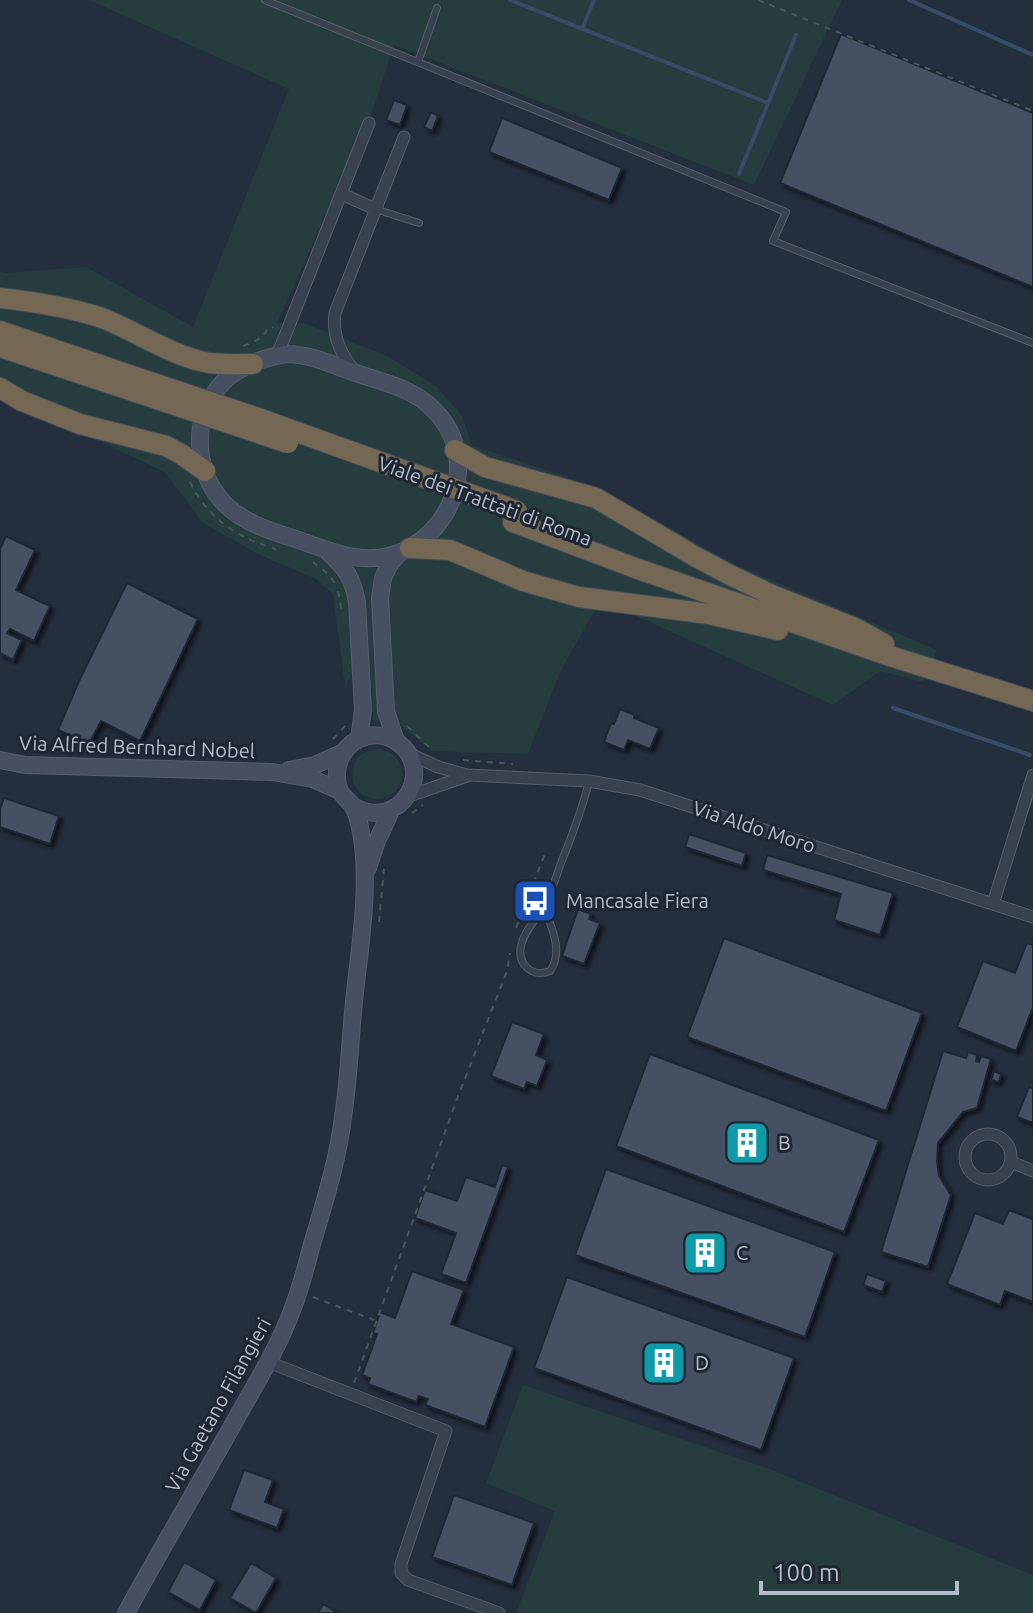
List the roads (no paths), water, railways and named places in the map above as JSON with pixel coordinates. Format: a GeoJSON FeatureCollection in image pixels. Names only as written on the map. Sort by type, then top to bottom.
{"type":"FeatureCollection","features":[{"type":"Feature","properties":{"kind":"highway"},"geometry":{"type":"LineString","coordinates":[[0,298],[89,314],[208,363],[253,364]]}},
{"type":"Feature","properties":{"kind":"highway","name":"Viale dei Trattati di Roma"},"geometry":{"type":"LineString","coordinates":[[0,331],[138,385],[515,517],[638,569],[894,653],[950,676],[1033,701]]}},
{"type":"Feature","properties":{"kind":"highway","name":"Viale dei Trattati di Roma"},"geometry":{"type":"LineString","coordinates":[[0,347],[138,385]]}},
{"type":"Feature","properties":{"kind":"highway"},"geometry":{"type":"LineString","coordinates":[[0,388],[22,401],[80,424],[166,446],[181,454],[196,474]]}},
{"type":"Feature","properties":{"kind":"highway"},"geometry":{"type":"LineString","coordinates":[[455,450],[485,467],[596,498],[732,576],[855,628],[894,653]]}},
{"type":"Feature","properties":{"kind":"highway"},"geometry":{"type":"LineString","coordinates":[[404,551],[450,550],[523,581],[579,597],[709,614],[834,647],[894,653]]}},
{"type":"Feature","properties":{"kind":"street"},"geometry":{"type":"LineString","coordinates":[[277,356],[369,123]]}},
{"type":"Feature","properties":{"kind":"street"},"geometry":{"type":"LineString","coordinates":[[355,373],[338,343],[335,313],[404,137]]}},
{"type":"Feature","properties":{"kind":"street"},"geometry":{"type":"LineString","coordinates":[[342,194],[375,209]]}},
{"type":"Feature","properties":{"kind":"street"},"geometry":{"type":"LineString","coordinates":[[319,556],[370,559],[404,551],[424,540],[448,510],[454,495],[457,480],[455,450],[446,425],[432,407],[410,392],[304,355],[277,356],[231,375],[222,384],[207,407],[201,425],[196,474],[243,519],[319,556],[345,568],[357,602],[363,710],[359,739]]}},
{"type":"Feature","properties":{"kind":"street"},"geometry":{"type":"LineString","coordinates":[[402,747],[378,735],[339,745],[337,771],[340,791],[353,806],[368,813],[400,812],[414,781],[413,766],[386,711],[385,698],[381,588],[388,567],[404,551]]}},
{"type":"Feature","properties":{"kind":"street","name":"Via Alfred Bernhard Nobel"},"geometry":{"type":"LineString","coordinates":[[272,772],[315,765],[339,745]]}},
{"type":"Feature","properties":{"kind":"street","name":"Via Aldo Moro"},"geometry":{"type":"LineString","coordinates":[[402,747],[438,767],[467,775],[589,781],[640,790],[1033,917]]}},
{"type":"Feature","properties":{"kind":"street","name":"Via Alfred Bernhard Nobel"},"geometry":{"type":"LineString","coordinates":[[0,760],[25,765],[272,772],[313,779],[340,791]]}},
{"type":"Feature","properties":{"kind":"street","name":"Via Aldo Moro"},"geometry":{"type":"LineString","coordinates":[[409,796],[467,775]]}},
{"type":"Feature","properties":{"kind":"street"},"geometry":{"type":"LineString","coordinates":[[993,904],[1033,775]]}},
{"type":"Feature","properties":{"kind":"street","name":"Via Gaetano Filangieri"},"geometry":{"type":"LineString","coordinates":[[353,806],[366,874]]}},
{"type":"Feature","properties":{"kind":"street","name":"Via Gaetano Filangieri"},"geometry":{"type":"LineString","coordinates":[[126,1613],[268,1362],[294,1306],[325,1201],[340,1135],[366,874],[377,841],[400,812]]}},
{"type":"Feature","properties":{"kind":"street"},"geometry":{"type":"LineString","coordinates":[[994,1135],[1006,1143],[1011,1162],[999,1178],[985,1180],[968,1168],[966,1153],[974,1139],[994,1135]]}},
{"type":"Feature","properties":{"kind":"street"},"geometry":{"type":"LineString","coordinates":[[1011,1162],[1033,1171]]}},
{"type":"Feature","properties":{"kind":"street"},"geometry":{"type":"LineString","coordinates":[[268,1362],[446,1431],[401,1564],[401,1573],[408,1580],[499,1613]]}},
{"type":"Feature","properties":{"kind":"lane"},"geometry":{"type":"LineString","coordinates":[[265,0],[786,212],[773,241],[1033,343]]}},
{"type":"Feature","properties":{"kind":"lane"},"geometry":{"type":"LineString","coordinates":[[418,62],[437,8]]}},
{"type":"Feature","properties":{"kind":"lane"},"geometry":{"type":"LineString","coordinates":[[375,209],[419,223]]}},
{"type":"Feature","properties":{"kind":"lane"},"geometry":{"type":"LineString","coordinates":[[544,906],[557,955],[550,971],[536,974],[521,961],[521,945],[550,893],[582,811],[589,781]]}},
{"type":"Feature","properties":{"kind":"waterway"},"geometry":{"type":"LineString","coordinates":[[510,0],[768,103]]}},
{"type":"Feature","properties":{"kind":"waterway"},"geometry":{"type":"LineString","coordinates":[[583,27],[594,0]]}},
{"type":"Feature","properties":{"kind":"waterway"},"geometry":{"type":"LineString","coordinates":[[909,0],[1033,55]]}},
{"type":"Feature","properties":{"kind":"waterway"},"geometry":{"type":"LineString","coordinates":[[739,174],[796,35]]}},
{"type":"Feature","properties":{"kind":"waterway"},"geometry":{"type":"LineString","coordinates":[[893,708],[1030,755]]}},
{"type":"Feature","properties":{"kind":"place","name":"Mancasale Fiera"},"geometry":{"type":"Point","coordinates":[535,901]}},
{"type":"Feature","properties":{"kind":"place","name":"B"},"geometry":{"type":"Point","coordinates":[747,1143]}},
{"type":"Feature","properties":{"kind":"place","name":"C"},"geometry":{"type":"Point","coordinates":[705,1253]}},
{"type":"Feature","properties":{"kind":"place","name":"D"},"geometry":{"type":"Point","coordinates":[664,1363]}}]}
